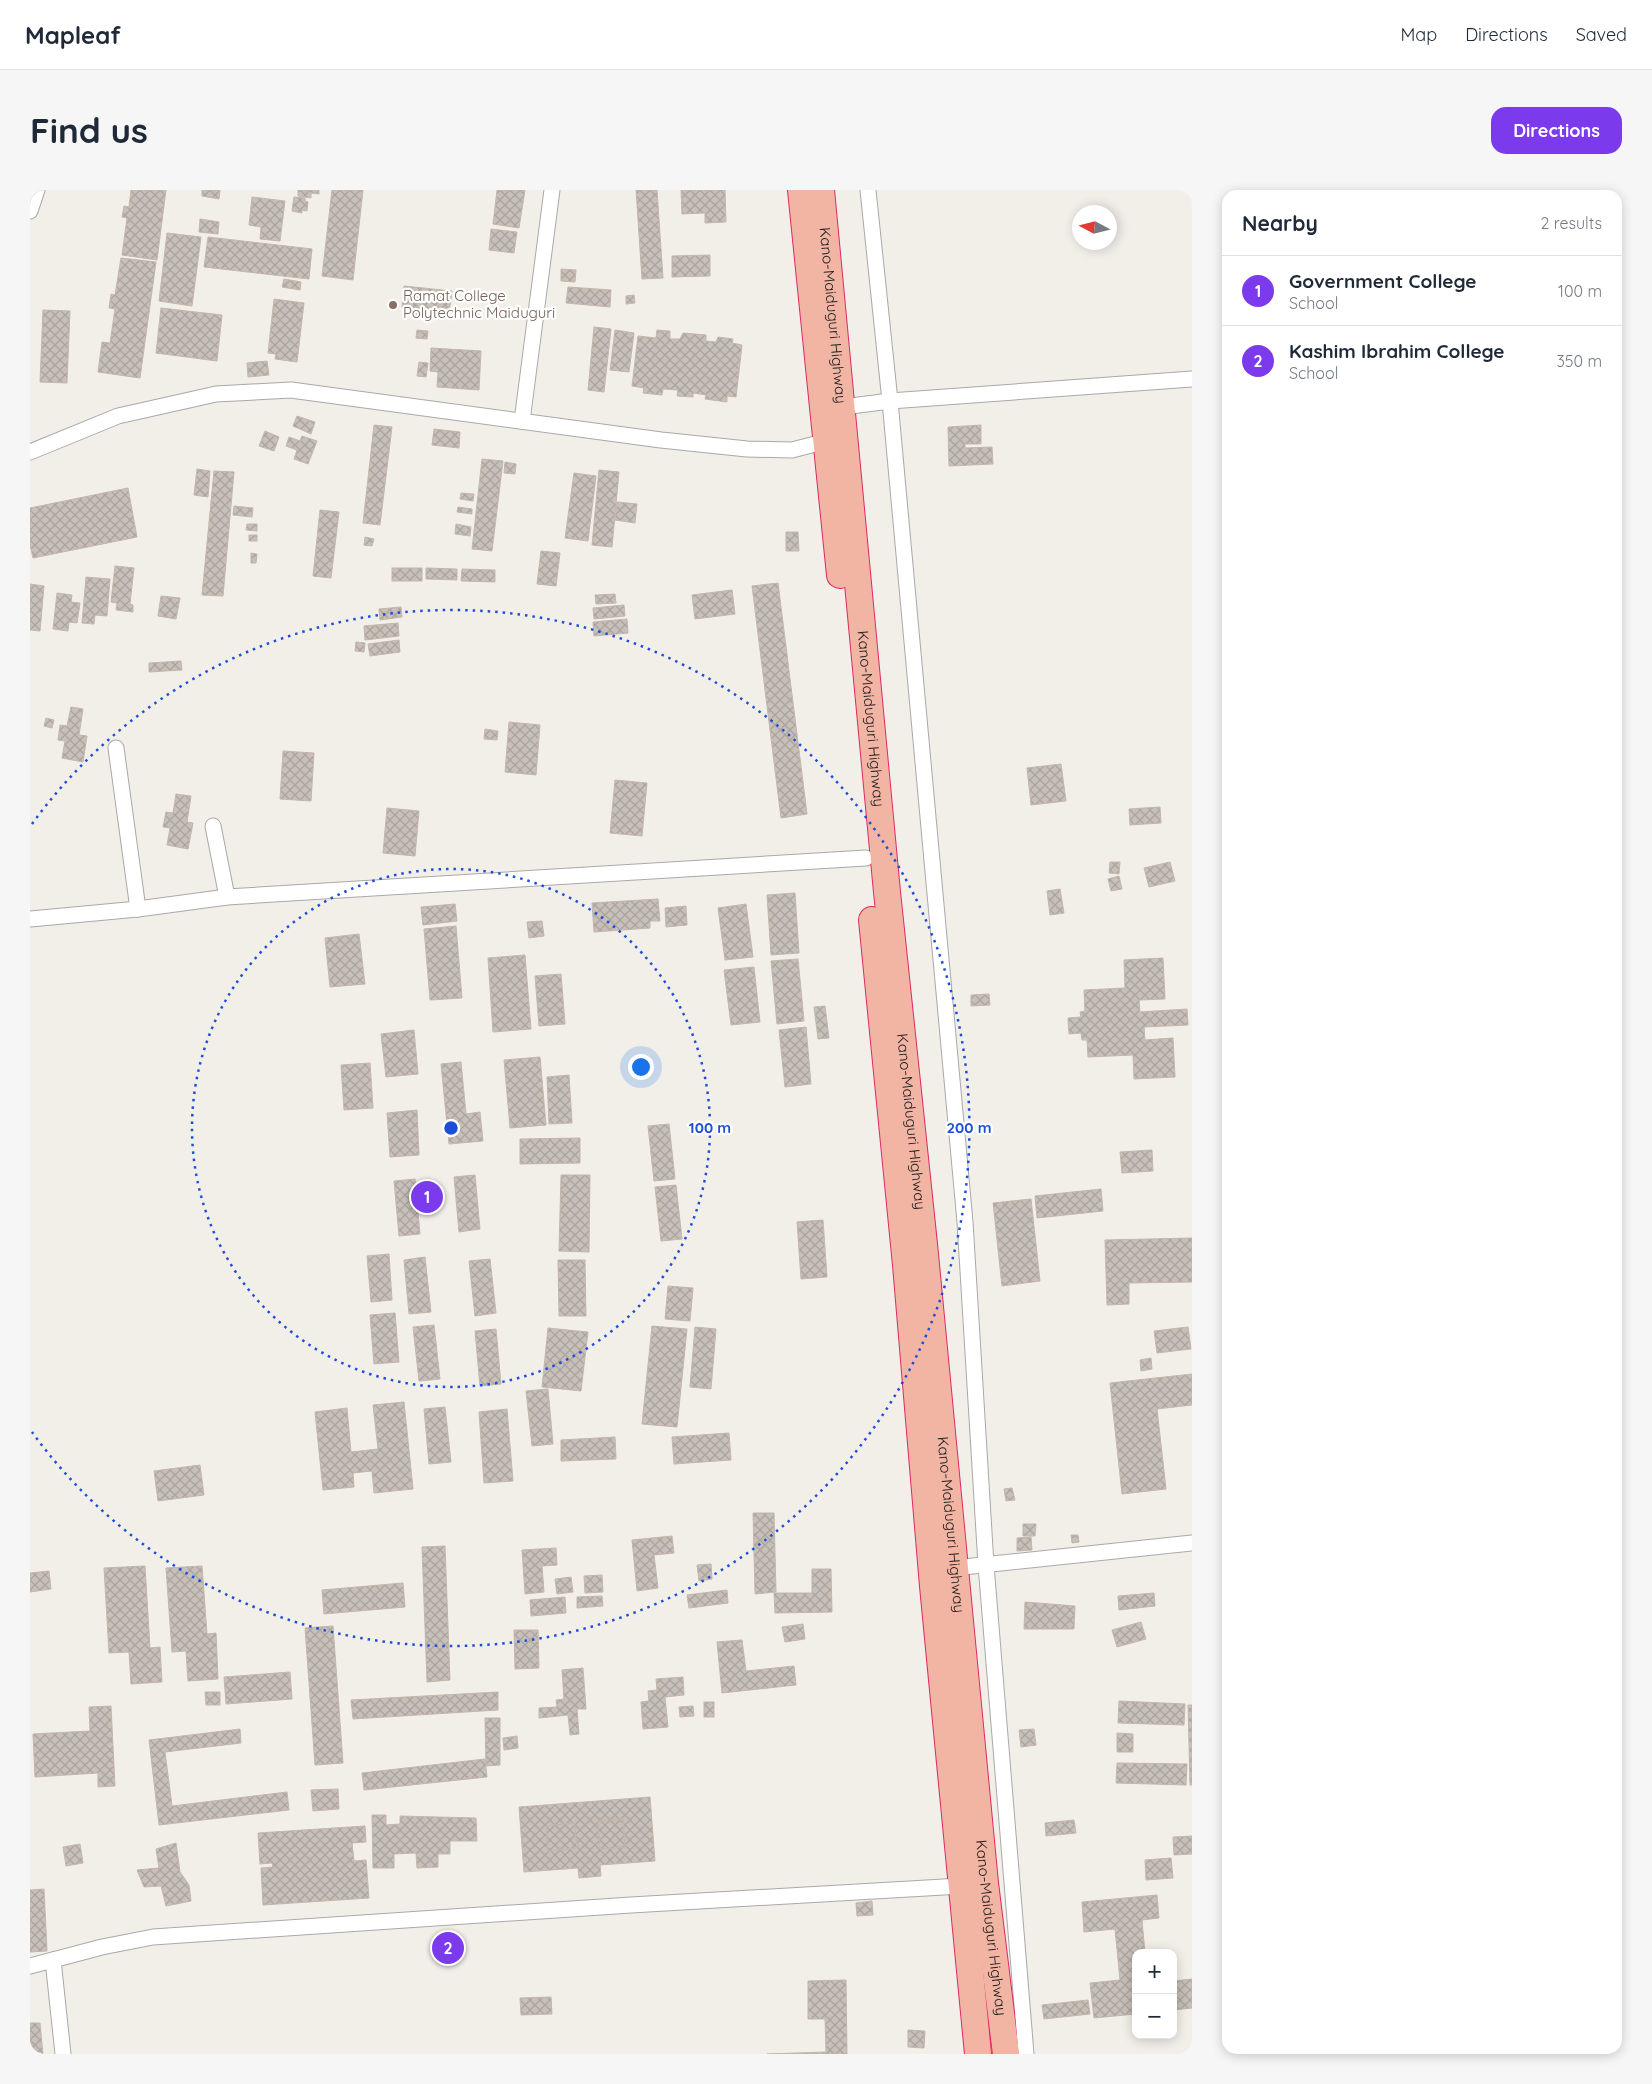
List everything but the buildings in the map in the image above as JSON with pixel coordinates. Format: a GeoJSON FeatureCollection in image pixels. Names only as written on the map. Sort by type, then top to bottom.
{"type":"FeatureCollection","features":[{"type":"Feature","properties":{"kind":"highway","name":"Kano-Maiduguri Highway"},"geometry":{"type":"LineString","coordinates":[[801,190],[906,1265],[961,1886],[978,2054]]}},
{"type":"Feature","properties":{"kind":"highway","name":"Kano-Maiduguri Highway"},"geometry":{"type":"LineString","coordinates":[[821,190],[843,407],[886,882],[925,1254],[985,1883],[1006,2054]]}},
{"type":"Feature","properties":{"kind":"street"},"geometry":{"type":"LineString","coordinates":[[30,212],[37,190]]}},
{"type":"Feature","properties":{"kind":"street"},"geometry":{"type":"LineString","coordinates":[[522,421],[552,190]]}},
{"type":"Feature","properties":{"kind":"street"},"geometry":{"type":"LineString","coordinates":[[868,190],[890,401],[965,1222],[986,1565],[1026,2054]]}},
{"type":"Feature","properties":{"kind":"street"},"geometry":{"type":"LineString","coordinates":[[843,407],[890,401],[1192,379]]}},
{"type":"Feature","properties":{"kind":"street"},"geometry":{"type":"LineString","coordinates":[[30,452],[118,416],[216,394],[291,390],[661,440],[748,449],[792,450],[827,441]]}},
{"type":"Feature","properties":{"kind":"street"},"geometry":{"type":"LineString","coordinates":[[116,748],[138,909]]}},
{"type":"Feature","properties":{"kind":"street"},"geometry":{"type":"LineString","coordinates":[[213,826],[227,897]]}},
{"type":"Feature","properties":{"kind":"street"},"geometry":{"type":"LineString","coordinates":[[30,919],[138,909],[227,897],[866,858]]}},
{"type":"Feature","properties":{"kind":"street"},"geometry":{"type":"LineString","coordinates":[[954,1568],[1192,1543]]}},
{"type":"Feature","properties":{"kind":"street"},"geometry":{"type":"LineString","coordinates":[[30,1966],[102,1947],[152,1937],[660,1903],[961,1886]]}},
{"type":"Feature","properties":{"kind":"street"},"geometry":{"type":"LineString","coordinates":[[53,1960],[63,2054]]}},
{"type":"Feature","properties":{"kind":"place","name":"Ramat College Polytechnic Maiduguri"},"geometry":{"type":"Point","coordinates":[393,305]}},
{"type":"Feature","properties":{"kind":"place","name":"Government College"},"geometry":{"type":"Point","coordinates":[427,1197]}},
{"type":"Feature","properties":{"kind":"place","name":"Kashim Ibrahim College"},"geometry":{"type":"Point","coordinates":[448,1948]}}]}
